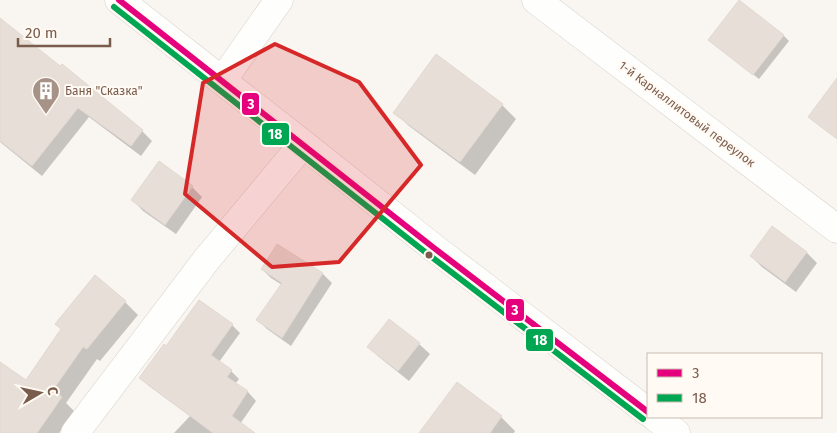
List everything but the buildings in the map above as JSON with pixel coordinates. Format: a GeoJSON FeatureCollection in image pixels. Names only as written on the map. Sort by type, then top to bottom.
{"type":"FeatureCollection","features":[{"type":"Feature","properties":{"kind":"street"},"geometry":{"type":"LineString","coordinates":[[119,0],[434,248],[647,411]]}},
{"type":"Feature","properties":{"kind":"street"},"geometry":{"type":"LineString","coordinates":[[222,81],[279,0]]}},
{"type":"Feature","properties":{"kind":"street","name":"1-й Карналлитовый переулок"},"geometry":{"type":"LineString","coordinates":[[536,0],[837,229]]}},
{"type":"Feature","properties":{"kind":"street"},"geometry":{"type":"LineString","coordinates":[[75,433],[207,259],[303,144]]}},
{"type":"Feature","properties":{"kind":"street"},"geometry":{"type":"LineString","coordinates":[[656,418],[676,433]]}},
{"type":"Feature","properties":{"kind":"highlighted area"},"geometry":{"type":"Polygon","coordinates":[[[275,44],[359,82],[421,165],[339,262],[272,267],[185,194],[203,83],[275,44]]]}},
{"type":"Feature","properties":{"kind":"transit line","name":"3"},"geometry":{"type":"LineString","coordinates":[[119,0],[434,248],[647,411]]}},
{"type":"Feature","properties":{"kind":"transit line","name":"18"},"geometry":{"type":"LineString","coordinates":[[114,7],[429,255],[643,419]]}},
{"type":"Feature","properties":{"kind":"place","name":"Баня \"Сказка\""},"geometry":{"type":"Point","coordinates":[46,115]}}]}
